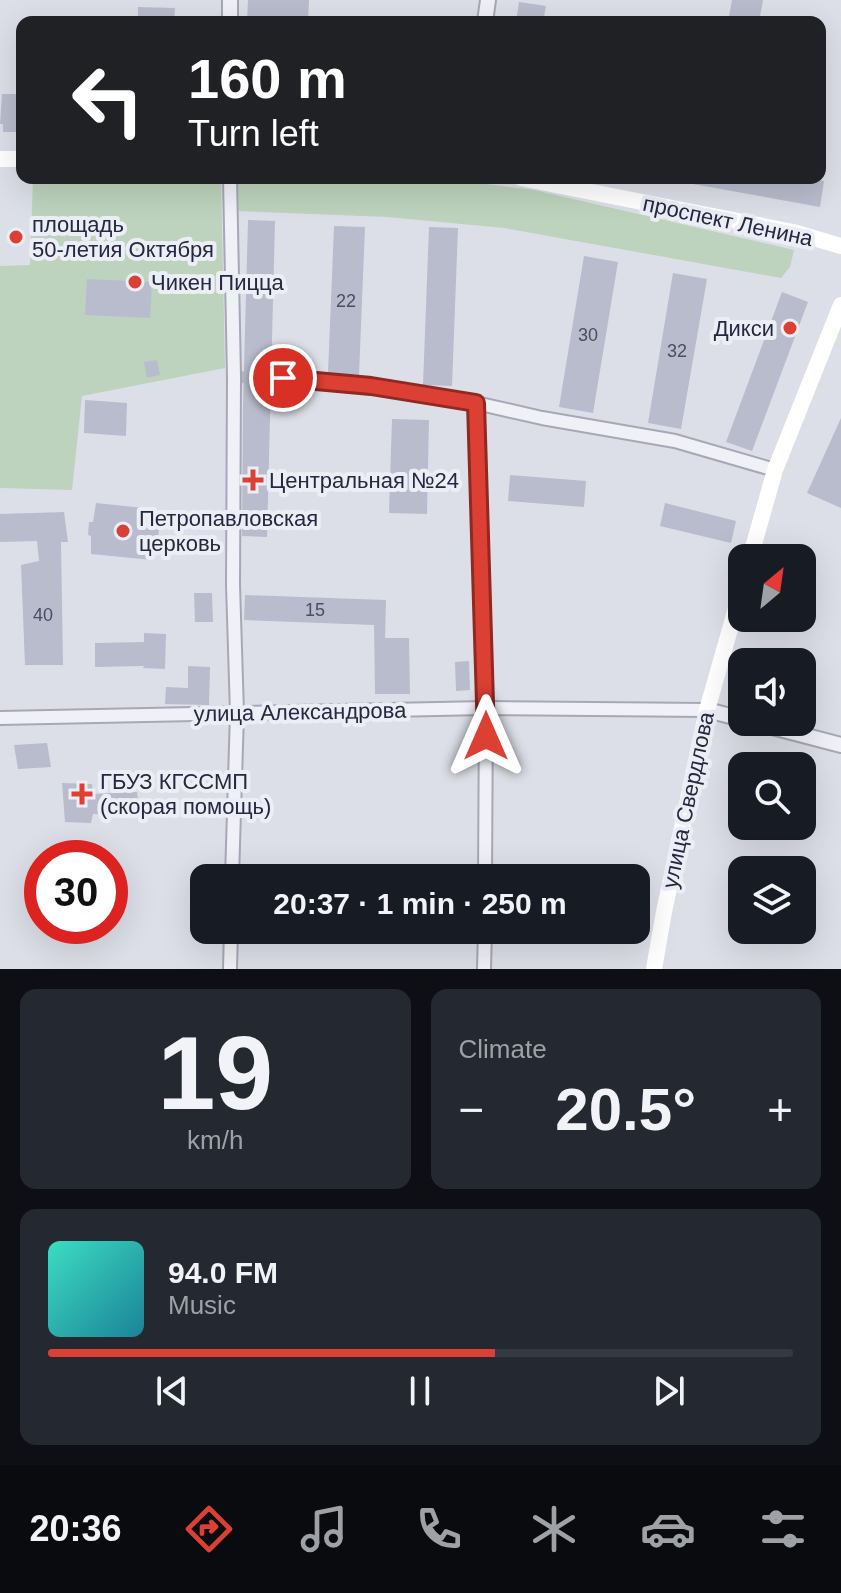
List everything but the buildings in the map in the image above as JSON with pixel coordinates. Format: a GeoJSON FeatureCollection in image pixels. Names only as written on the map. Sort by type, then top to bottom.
{"type":"FeatureCollection","features":[{"type":"Feature","properties":{"kind":"main road","name":"проспект Ленина"},"geometry":{"type":"LineString","coordinates":[[551,184],[793,232],[841,246]]}},
{"type":"Feature","properties":{"kind":"main road"},"geometry":{"type":"LineString","coordinates":[[754,544],[775,470],[841,305]]}},
{"type":"Feature","properties":{"kind":"main road","name":"улица Свердлова"},"geometry":{"type":"LineString","coordinates":[[654,969],[707,710],[729,632]]}},
{"type":"Feature","properties":{"kind":"street"},"geometry":{"type":"LineString","coordinates":[[230,184],[237,713],[232,864]]}},
{"type":"Feature","properties":{"kind":"street"},"geometry":{"type":"LineString","coordinates":[[283,378],[371,386],[476,403],[675,441],[775,470]]}},
{"type":"Feature","properties":{"kind":"street"},"geometry":{"type":"LineString","coordinates":[[476,403],[486,708],[485,864]]}},
{"type":"Feature","properties":{"kind":"street","name":"улица Александрова"},"geometry":{"type":"LineString","coordinates":[[0,718],[486,708],[707,710],[728,715]]}},
{"type":"Feature","properties":{"kind":"street"},"geometry":{"type":"LineString","coordinates":[[807,736],[841,745]]}},
{"type":"Feature","properties":{"kind":"street"},"geometry":{"type":"LineString","coordinates":[[230,969],[231,944]]}},
{"type":"Feature","properties":{"kind":"street"},"geometry":{"type":"LineString","coordinates":[[484,969],[485,944]]}},
{"type":"Feature","properties":{"kind":"green space"},"geometry":{"type":"Polygon","coordinates":[[[33,184],[221,184],[225,368],[82,396],[72,490],[0,488],[0,266],[30,265],[33,184]]]}},
{"type":"Feature","properties":{"kind":"green space"},"geometry":{"type":"Polygon","coordinates":[[[234,184],[486,184],[534,190],[794,250],[790,267],[781,278],[504,228],[387,217],[236,211],[234,184]]]}},
{"type":"Feature","properties":{"kind":"tunnel"},"geometry":{"type":"LineString","coordinates":[[234,377],[283,378]]}},
{"type":"Feature","properties":{"kind":"place","name":"площадь 50-летия Октября"},"geometry":{"type":"Point","coordinates":[16,237]}},
{"type":"Feature","properties":{"kind":"place","name":"Чикен Пицца"},"geometry":{"type":"Point","coordinates":[135,282]}},
{"type":"Feature","properties":{"kind":"place","name":"Дикси"},"geometry":{"type":"Point","coordinates":[790,328]}},
{"type":"Feature","properties":{"kind":"place","name":"Центральная №24"},"geometry":{"type":"Point","coordinates":[253,480]}},
{"type":"Feature","properties":{"kind":"place","name":"Петропавловская церковь"},"geometry":{"type":"Point","coordinates":[123,531]}},
{"type":"Feature","properties":{"kind":"place","name":"ГБУЗ КГССМП (скорая помощь)"},"geometry":{"type":"Point","coordinates":[82,794]}},
{"type":"Feature","properties":{"kind":"route"},"geometry":{"type":"LineString","coordinates":[[283,378],[371,386],[476,403],[486,736]]}}]}
